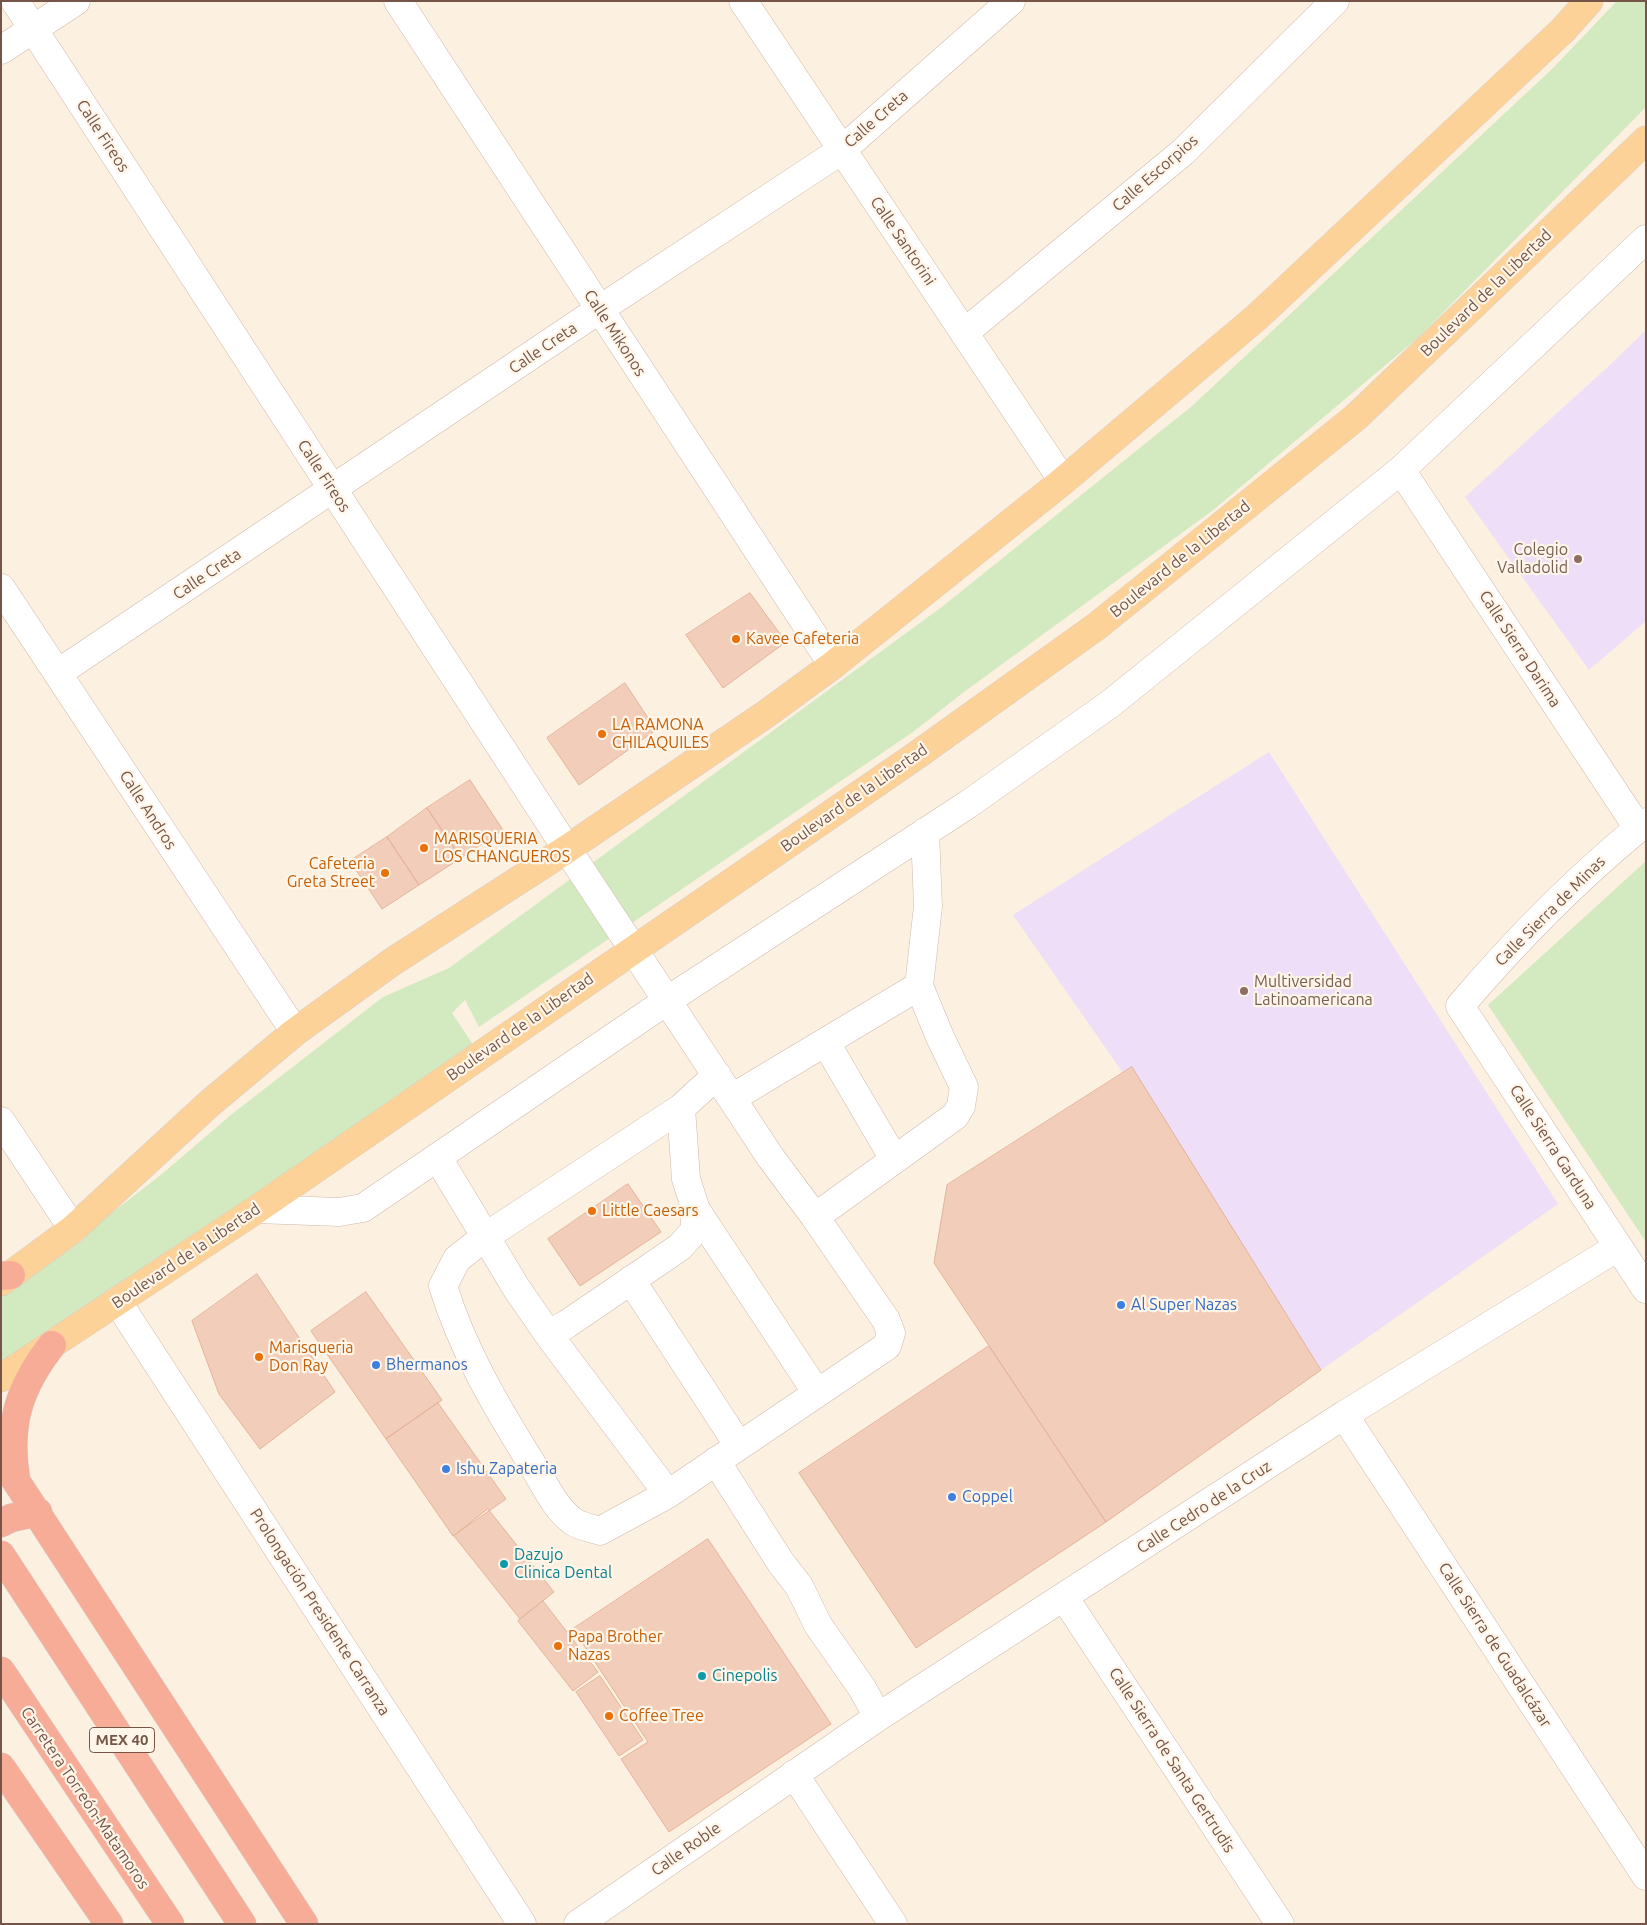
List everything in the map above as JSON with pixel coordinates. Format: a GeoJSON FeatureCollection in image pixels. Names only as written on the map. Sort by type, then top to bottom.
{"type":"FeatureCollection","features":[{"type":"Feature","properties":{"kind":"highway"},"geometry":{"type":"LineString","coordinates":[[52,1345],[28,1379],[15,1417],[12,1459],[8,1469],[38,1512],[304,1924]]}},
{"type":"Feature","properties":{"kind":"highway"},"geometry":{"type":"LineString","coordinates":[[1,1523],[11,1518],[38,1512]]}},
{"type":"Feature","properties":{"kind":"highway","name":"MEX 40"},"geometry":{"type":"LineString","coordinates":[[1,1556],[242,1924]]}},
{"type":"Feature","properties":{"kind":"highway","name":"Carretera Torreón-Matamoros"},"geometry":{"type":"LineString","coordinates":[[1,1671],[170,1924]]}},
{"type":"Feature","properties":{"kind":"highway"},"geometry":{"type":"LineString","coordinates":[[1,1767],[109,1924]]}},
{"type":"Feature","properties":{"kind":"main road"},"geometry":{"type":"LineString","coordinates":[[4,1278],[73,1229],[210,1103],[295,1032],[392,962],[566,849],[766,714],[833,665],[1063,481],[1257,317],[1563,30],[1589,1]]}},
{"type":"Feature","properties":{"kind":"main road","name":"Boulevard de la Libertad"},"geometry":{"type":"LineString","coordinates":[[1,1378],[257,1209],[917,755],[1097,626],[1356,417],[1646,140]]}},
{"type":"Feature","properties":{"kind":"street","name":"Calle Fireos"},"geometry":{"type":"LineString","coordinates":[[15,1],[566,849],[668,1000],[771,1158],[815,1217],[886,1320],[891,1333],[887,1346],[817,1393]]}},
{"type":"Feature","properties":{"kind":"street"},"geometry":{"type":"LineString","coordinates":[[1,50],[76,1]]}},
{"type":"Feature","properties":{"kind":"street","name":"Calle Mikonos"},"geometry":{"type":"LineString","coordinates":[[398,1],[833,665]]}},
{"type":"Feature","properties":{"kind":"street","name":"Calle Santorini"},"geometry":{"type":"LineString","coordinates":[[743,1],[1063,481]]}},
{"type":"Feature","properties":{"kind":"street","name":"Calle Creta"},"geometry":{"type":"LineString","coordinates":[[58,673],[600,309],[842,150],[1011,1]]}},
{"type":"Feature","properties":{"kind":"street","name":"Calle Escorpios"},"geometry":{"type":"LineString","coordinates":[[964,333],[1183,152],[1335,1]]}},
{"type":"Feature","properties":{"kind":"street"},"geometry":{"type":"LineString","coordinates":[[257,1209],[339,1212],[363,1208],[668,1000],[925,832],[1110,704],[1401,470],[1646,239]]}},
{"type":"Feature","properties":{"kind":"street","name":"Calle Sierra Darima"},"geometry":{"type":"LineString","coordinates":[[1401,470],[1642,825]]}},
{"type":"Feature","properties":{"kind":"street","name":"Calle Andros"},"geometry":{"type":"LineString","coordinates":[[1,588],[295,1032]]}},
{"type":"Feature","properties":{"kind":"street","name":"Calle Sierra de Minas"},"geometry":{"type":"LineString","coordinates":[[1460,1006],[1540,918],[1593,867],[1642,825]]}},
{"type":"Feature","properties":{"kind":"street"},"geometry":{"type":"LineString","coordinates":[[815,1217],[955,1116],[964,1098],[964,1087],[940,1037],[919,986],[928,906],[925,832]]}},
{"type":"Feature","properties":{"kind":"street"},"geometry":{"type":"LineString","coordinates":[[732,1098],[919,986]]}},
{"type":"Feature","properties":{"kind":"street","name":"Calle Sierra Garduna"},"geometry":{"type":"LineString","coordinates":[[1460,1006],[1646,1288]]}},
{"type":"Feature","properties":{"kind":"street"},"geometry":{"type":"LineString","coordinates":[[826,1043],[894,1159]]}},
{"type":"Feature","properties":{"kind":"street"},"geometry":{"type":"LineString","coordinates":[[681,1108],[686,1178],[696,1210],[817,1393],[668,1494],[600,1531],[575,1523],[556,1504],[500,1412],[473,1363],[453,1320],[443,1286],[457,1259],[486,1237],[681,1108],[716,1075]]}},
{"type":"Feature","properties":{"kind":"street"},"geometry":{"type":"LineString","coordinates":[[1,1121],[73,1229]]}},
{"type":"Feature","properties":{"kind":"street"},"geometry":{"type":"LineString","coordinates":[[438,1158],[517,1289],[548,1334],[668,1494]]}},
{"type":"Feature","properties":{"kind":"street"},"geometry":{"type":"LineString","coordinates":[[548,1334],[680,1247],[694,1231],[696,1210]]}},
{"type":"Feature","properties":{"kind":"street","name":"Calle Cedro de la Cruz"},"geometry":{"type":"LineString","coordinates":[[794,1774],[878,1717],[1344,1415],[1618,1247]]}},
{"type":"Feature","properties":{"kind":"street"},"geometry":{"type":"LineString","coordinates":[[630,1280],[739,1446]]}},
{"type":"Feature","properties":{"kind":"street","name":"Prolongación Presidente Carranza"},"geometry":{"type":"LineString","coordinates":[[117,1301],[522,1924]]}},
{"type":"Feature","properties":{"kind":"street","name":"Calle Sierra de Guadalcázar"},"geometry":{"type":"LineString","coordinates":[[1344,1415],[1646,1876]]}},
{"type":"Feature","properties":{"kind":"street"},"geometry":{"type":"LineString","coordinates":[[716,1461],[781,1563],[799,1586],[818,1625],[862,1688],[878,1717]]}},
{"type":"Feature","properties":{"kind":"street","name":"Calle Sierra de Santa Gertrudis"},"geometry":{"type":"LineString","coordinates":[[1064,1597],[1280,1924]]}},
{"type":"Feature","properties":{"kind":"street"},"geometry":{"type":"LineString","coordinates":[[794,1774],[893,1924]]}},
{"type":"Feature","properties":{"kind":"street","name":"Calle Roble"},"geometry":{"type":"LineString","coordinates":[[578,1924],[794,1774]]}},
{"type":"Feature","properties":{"kind":"shaded area","name":"Colegio Valladolid"},"geometry":{"type":"Polygon","coordinates":[[[1646,330],[1646,621],[1589,670],[1465,497],[1646,330]]]}},
{"type":"Feature","properties":{"kind":"shaded area","name":"Multiversidad Latinoamericana"},"geometry":{"type":"Polygon","coordinates":[[[1269,752],[1558,1204],[1321,1370],[1132,1068],[1123,1073],[1013,915],[1269,752]]]}},
{"type":"Feature","properties":{"kind":"green space"},"geometry":{"type":"Polygon","coordinates":[[[1617,1],[1646,1],[1646,107],[1419,337],[1212,511],[964,692],[913,732],[479,1027],[465,1000],[452,1013],[476,1049],[1,1362],[1,1298],[162,1174],[232,1114],[383,997],[449,968],[943,606],[1192,406],[1552,69],[1617,1]]]}},
{"type":"Feature","properties":{"kind":"green space"},"geometry":{"type":"Polygon","coordinates":[[[1646,861],[1646,1242],[1488,1005],[1646,861]]]}},
{"type":"Feature","properties":{"kind":"building","name":"Kavee Cafeteria"},"geometry":{"type":"Polygon","coordinates":[[[750,593],[786,642],[723,688],[686,635],[750,593]]]}},
{"type":"Feature","properties":{"kind":"building","name":"LA RAMONA CHILAQUILES"},"geometry":{"type":"Polygon","coordinates":[[[625,683],[656,730],[579,785],[547,738],[625,683]]]}},
{"type":"Feature","properties":{"kind":"building"},"geometry":{"type":"Polygon","coordinates":[[[470,780],[503,830],[461,858],[427,808],[470,780]]]}},
{"type":"Feature","properties":{"kind":"building","name":"MARISQUERIA LOS CHANGUEROS"},"geometry":{"type":"Polygon","coordinates":[[[427,808],[461,858],[419,885],[387,837],[427,808]]]}},
{"type":"Feature","properties":{"kind":"building","name":"Cafeteria Greta Street"},"geometry":{"type":"Polygon","coordinates":[[[387,837],[419,885],[382,909],[350,861],[387,837]]]}},
{"type":"Feature","properties":{"kind":"building","name":"Al Super Nazas"},"geometry":{"type":"Polygon","coordinates":[[[1132,1067],[1321,1370],[1106,1522],[934,1263],[947,1185],[1132,1067]]]}},
{"type":"Feature","properties":{"kind":"building"},"geometry":{"type":"Polygon","coordinates":[[[628,1184],[661,1232],[580,1286],[548,1239],[628,1184]]]}},
{"type":"Feature","properties":{"kind":"building","name":"Marisqueria Don Ray"},"geometry":{"type":"Polygon","coordinates":[[[257,1274],[335,1392],[260,1449],[219,1394],[192,1321],[257,1274]]]}},
{"type":"Feature","properties":{"kind":"building","name":"Bhermanos"},"geometry":{"type":"Polygon","coordinates":[[[366,1292],[442,1400],[386,1439],[311,1331],[366,1292]]]}},
{"type":"Feature","properties":{"kind":"building","name":"Coppel"},"geometry":{"type":"Polygon","coordinates":[[[989,1346],[1106,1522],[916,1648],[799,1473],[989,1346]]]}},
{"type":"Feature","properties":{"kind":"building","name":"Ishu Zapateria"},"geometry":{"type":"Polygon","coordinates":[[[438,1403],[506,1499],[453,1536],[386,1439],[438,1403]]]}},
{"type":"Feature","properties":{"kind":"building","name":"Dazujo Clinica Dental"},"geometry":{"type":"Polygon","coordinates":[[[488,1509],[554,1592],[520,1619],[454,1536],[488,1509]]]}},
{"type":"Feature","properties":{"kind":"building","name":"Cinepolis"},"geometry":{"type":"Polygon","coordinates":[[[708,1539],[831,1724],[669,1832],[621,1759],[648,1742],[573,1629],[708,1539]]]}},
{"type":"Feature","properties":{"kind":"building","name":"Papa Brother Nazas"},"geometry":{"type":"Polygon","coordinates":[[[543,1601],[598,1672],[573,1691],[518,1621],[543,1601]]]}},
{"type":"Feature","properties":{"kind":"building","name":"Coffee Tree"},"geometry":{"type":"Polygon","coordinates":[[[600,1676],[643,1740],[619,1756],[576,1692],[600,1676]]]}},
{"type":"Feature","properties":{"kind":"place","name":"Colegio Valladolid"},"geometry":{"type":"Point","coordinates":[1578,559]}},
{"type":"Feature","properties":{"kind":"place","name":"Kavee Cafeteria"},"geometry":{"type":"Point","coordinates":[736,639]}},
{"type":"Feature","properties":{"kind":"place","name":"LA RAMONA CHILAQUILES"},"geometry":{"type":"Point","coordinates":[602,734]}},
{"type":"Feature","properties":{"kind":"place","name":"MARISQUERIA LOS CHANGUEROS"},"geometry":{"type":"Point","coordinates":[424,848]}},
{"type":"Feature","properties":{"kind":"place","name":"Cafeteria Greta Street"},"geometry":{"type":"Point","coordinates":[385,873]}},
{"type":"Feature","properties":{"kind":"place","name":"Multiversidad Latinoamericana"},"geometry":{"type":"Point","coordinates":[1244,991]}},
{"type":"Feature","properties":{"kind":"place","name":"Little Caesars"},"geometry":{"type":"Point","coordinates":[592,1211]}},
{"type":"Feature","properties":{"kind":"place","name":"Al Super Nazas"},"geometry":{"type":"Point","coordinates":[1121,1305]}},
{"type":"Feature","properties":{"kind":"place","name":"Marisqueria Don Ray"},"geometry":{"type":"Point","coordinates":[259,1357]}},
{"type":"Feature","properties":{"kind":"place","name":"Bhermanos"},"geometry":{"type":"Point","coordinates":[376,1365]}},
{"type":"Feature","properties":{"kind":"place","name":"Ishu Zapateria"},"geometry":{"type":"Point","coordinates":[446,1469]}},
{"type":"Feature","properties":{"kind":"place","name":"Coppel"},"geometry":{"type":"Point","coordinates":[952,1497]}},
{"type":"Feature","properties":{"kind":"place","name":"Dazujo Clinica Dental"},"geometry":{"type":"Point","coordinates":[504,1564]}},
{"type":"Feature","properties":{"kind":"place","name":"Papa Brother Nazas"},"geometry":{"type":"Point","coordinates":[558,1646]}},
{"type":"Feature","properties":{"kind":"place","name":"Cinepolis"},"geometry":{"type":"Point","coordinates":[702,1676]}},
{"type":"Feature","properties":{"kind":"place","name":"Coffee Tree"},"geometry":{"type":"Point","coordinates":[609,1716]}}]}
